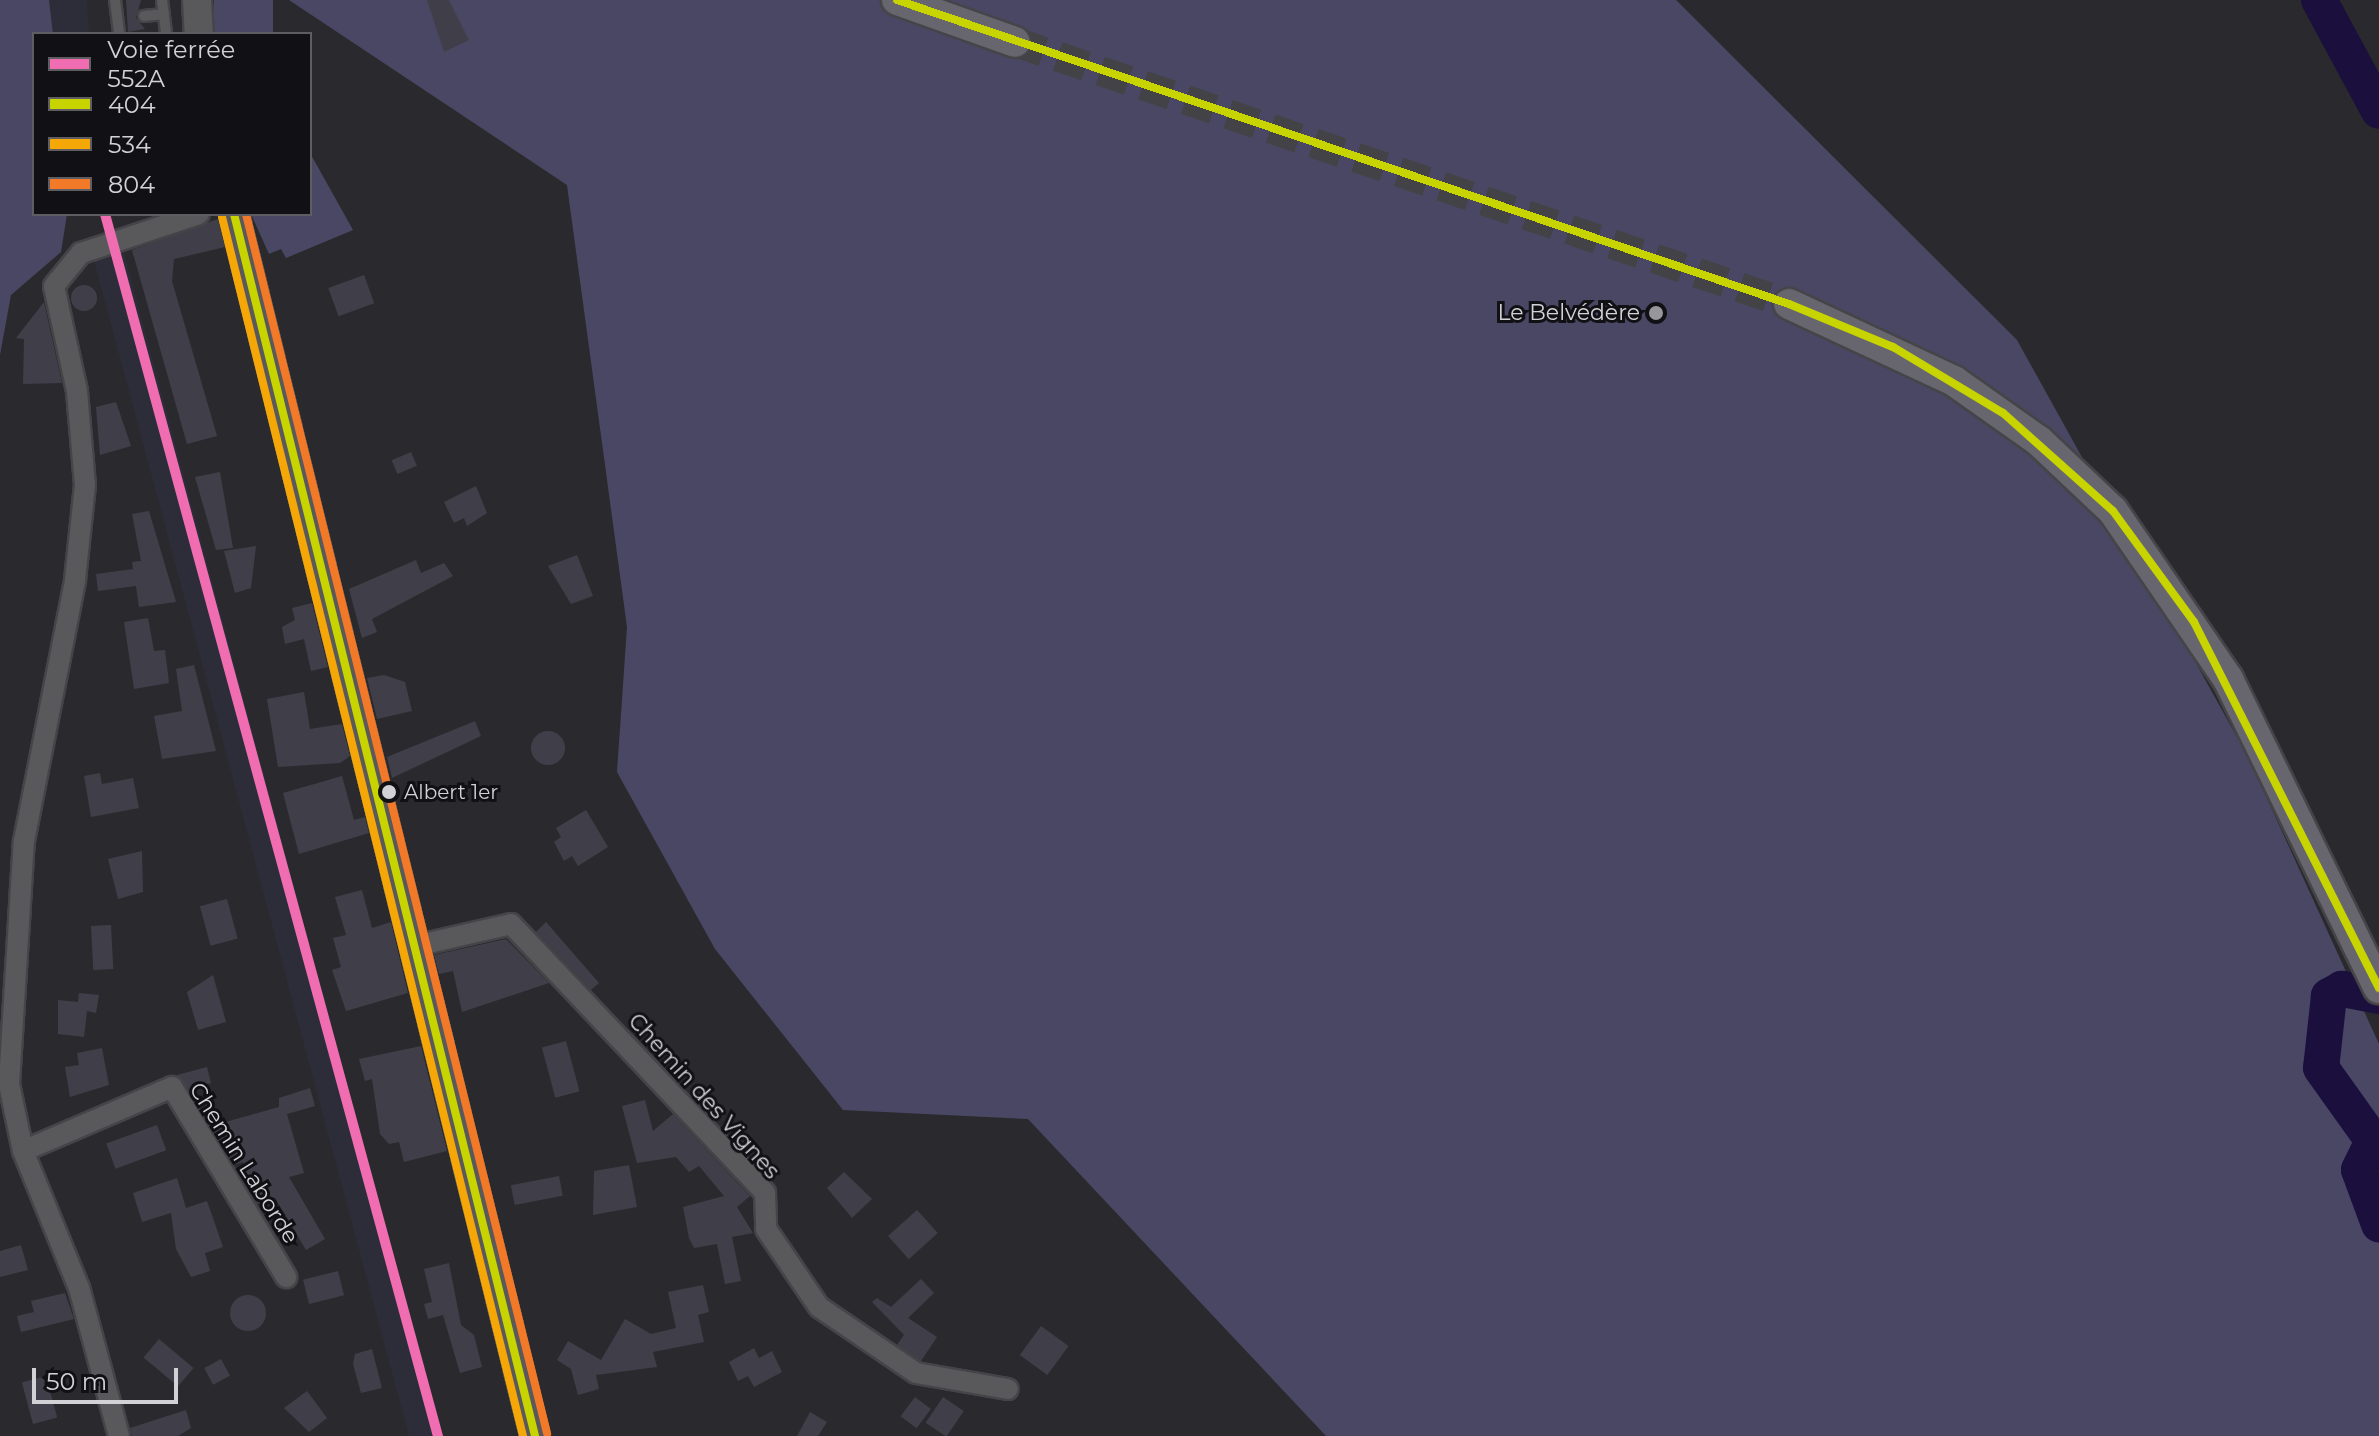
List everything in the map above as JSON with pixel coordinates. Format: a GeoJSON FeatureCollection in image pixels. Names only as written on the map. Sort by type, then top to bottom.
{"type":"FeatureCollection","features":[{"type":"Feature","properties":{"kind":"main road"},"geometry":{"type":"LineString","coordinates":[[197,0],[199,32]]}},
{"type":"Feature","properties":{"kind":"main road"},"geometry":{"type":"LineString","coordinates":[[897,0],[1015,42]]}},
{"type":"Feature","properties":{"kind":"main road"},"geometry":{"type":"LineString","coordinates":[[234,216],[535,1436]]}},
{"type":"Feature","properties":{"kind":"main road"},"geometry":{"type":"LineString","coordinates":[[1789,304],[1954,381],[2039,441],[2113,511],[2228,679],[2373,976]]}},
{"type":"Feature","properties":{"kind":"street"},"geometry":{"type":"LineString","coordinates":[[119,1436],[79,1288],[23,1151],[9,1084],[24,841],[75,580],[85,485],[77,391],[54,286],[81,253],[166,219],[186,216]]}},
{"type":"Feature","properties":{"kind":"street","name":"Chemin des Vignes"},"geometry":{"type":"LineString","coordinates":[[415,946],[511,924],[765,1193],[766,1229],[819,1307],[916,1373],[1008,1389]]}},
{"type":"Feature","properties":{"kind":"street","name":"Chemin Laborde"},"geometry":{"type":"LineString","coordinates":[[23,1151],[172,1087],[286,1277]]}},
{"type":"Feature","properties":{"kind":"lane"},"geometry":{"type":"LineString","coordinates":[[115,0],[122,19],[119,32]]}},
{"type":"Feature","properties":{"kind":"lane"},"geometry":{"type":"LineString","coordinates":[[162,0],[166,32]]}},
{"type":"Feature","properties":{"kind":"lane"},"geometry":{"type":"LineString","coordinates":[[144,16],[164,14]]}},
{"type":"Feature","properties":{"kind":"shaded area"},"geometry":{"type":"Polygon","coordinates":[[[0,0],[49,0],[53,32],[32,32],[32,216],[67,216],[61,252],[11,295],[0,355],[0,0]]]}},
{"type":"Feature","properties":{"kind":"shaded area"},"geometry":{"type":"Polygon","coordinates":[[[49,0],[87,0],[89,32],[53,32],[49,0]]]}},
{"type":"Feature","properties":{"kind":"shaded area"},"geometry":{"type":"Polygon","coordinates":[[[214,0],[273,0],[273,32],[214,32],[214,0]]]}},
{"type":"Feature","properties":{"kind":"shaded area"},"geometry":{"type":"Polygon","coordinates":[[[289,0],[1676,0],[2017,340],[2248,757],[2379,1044],[2379,1436],[1326,1436],[1028,1119],[843,1110],[715,949],[617,772],[627,627],[567,185],[289,0]]]}},
{"type":"Feature","properties":{"kind":"shaded area"},"geometry":{"type":"Polygon","coordinates":[[[312,157],[353,230],[286,258],[281,249],[269,254],[252,216],[312,216],[312,157]]]}},
{"type":"Feature","properties":{"kind":"shaded area"},"geometry":{"type":"Polygon","coordinates":[[[123,249],[441,1436],[409,1436],[93,257],[123,249]]]}},
{"type":"Feature","properties":{"kind":"building"},"geometry":{"type":"Polygon","coordinates":[[[126,0],[141,0],[136,18],[145,29],[128,32],[126,0]]]}},
{"type":"Feature","properties":{"kind":"building"},"geometry":{"type":"Polygon","coordinates":[[[427,0],[449,0],[469,40],[444,52],[427,0]]]}},
{"type":"Feature","properties":{"kind":"building"},"geometry":{"type":"Polygon","coordinates":[[[218,219],[225,247],[174,259],[172,281],[217,436],[187,444],[132,250],[218,219]]]}},
{"type":"Feature","properties":{"kind":"building"},"geometry":{"type":"Polygon","coordinates":[[[364,275],[374,303],[339,316],[328,288],[364,275]]]}},
{"type":"Feature","properties":{"kind":"building"},"geometry":{"type":"Polygon","coordinates":[[[84,285],[93,289],[97,298],[93,307],[84,311],[75,307],[71,298],[75,289],[84,285]]]}},
{"type":"Feature","properties":{"kind":"building"},"geometry":{"type":"Polygon","coordinates":[[[44,302],[62,383],[23,384],[24,339],[16,338],[44,302]]]}},
{"type":"Feature","properties":{"kind":"building"},"geometry":{"type":"Polygon","coordinates":[[[116,402],[131,446],[100,455],[96,407],[116,402]]]}},
{"type":"Feature","properties":{"kind":"building"},"geometry":{"type":"Polygon","coordinates":[[[411,452],[417,466],[398,474],[392,460],[411,452]]]}},
{"type":"Feature","properties":{"kind":"building"},"geometry":{"type":"Polygon","coordinates":[[[220,472],[233,548],[216,550],[195,477],[220,472]]]}},
{"type":"Feature","properties":{"kind":"building"},"geometry":{"type":"Polygon","coordinates":[[[476,486],[487,513],[467,526],[464,518],[454,523],[444,502],[476,486]]]}},
{"type":"Feature","properties":{"kind":"building"},"geometry":{"type":"Polygon","coordinates":[[[149,511],[176,602],[139,607],[136,586],[98,591],[96,574],[133,569],[132,562],[141,561],[132,514],[149,511]]]}},
{"type":"Feature","properties":{"kind":"building"},"geometry":{"type":"Polygon","coordinates":[[[256,546],[251,588],[235,593],[224,551],[256,546]]]}},
{"type":"Feature","properties":{"kind":"building"},"geometry":{"type":"Polygon","coordinates":[[[577,555],[593,596],[571,604],[548,566],[577,555]]]}},
{"type":"Feature","properties":{"kind":"building"},"geometry":{"type":"Polygon","coordinates":[[[416,560],[421,573],[444,563],[453,576],[372,619],[377,632],[362,638],[349,589],[416,560]]]}},
{"type":"Feature","properties":{"kind":"building"},"geometry":{"type":"Polygon","coordinates":[[[312,603],[328,667],[311,671],[304,639],[285,644],[282,627],[295,620],[292,608],[312,603]]]}},
{"type":"Feature","properties":{"kind":"building"},"geometry":{"type":"Polygon","coordinates":[[[148,618],[154,651],[165,650],[169,683],[134,689],[124,622],[148,618]]]}},
{"type":"Feature","properties":{"kind":"building"},"geometry":{"type":"Polygon","coordinates":[[[194,665],[216,751],[162,759],[154,716],[182,711],[176,669],[194,665]]]}},
{"type":"Feature","properties":{"kind":"building"},"geometry":{"type":"Polygon","coordinates":[[[384,675],[405,682],[412,711],[377,719],[367,678],[384,675]]]}},
{"type":"Feature","properties":{"kind":"building"},"geometry":{"type":"Polygon","coordinates":[[[304,692],[310,729],[342,724],[350,756],[340,763],[278,767],[267,699],[304,692]]]}},
{"type":"Feature","properties":{"kind":"building"},"geometry":{"type":"Polygon","coordinates":[[[475,721],[481,736],[392,778],[387,757],[475,721]]]}},
{"type":"Feature","properties":{"kind":"building"},"geometry":{"type":"Polygon","coordinates":[[[548,731],[560,736],[565,748],[560,760],[548,765],[536,760],[531,748],[536,736],[548,731]]]}},
{"type":"Feature","properties":{"kind":"building"},"geometry":{"type":"Polygon","coordinates":[[[100,773],[102,784],[133,778],[139,808],[91,817],[84,776],[100,773]]]}},
{"type":"Feature","properties":{"kind":"building"},"geometry":{"type":"Polygon","coordinates":[[[342,776],[354,820],[365,817],[369,833],[299,854],[283,793],[342,776]]]}},
{"type":"Feature","properties":{"kind":"building"},"geometry":{"type":"Polygon","coordinates":[[[586,810],[608,847],[578,866],[572,856],[564,861],[554,842],[561,837],[556,828],[586,810]]]}},
{"type":"Feature","properties":{"kind":"building"},"geometry":{"type":"Polygon","coordinates":[[[142,851],[143,892],[118,899],[108,859],[142,851]]]}},
{"type":"Feature","properties":{"kind":"building"},"geometry":{"type":"Polygon","coordinates":[[[362,890],[372,928],[391,922],[408,993],[346,1011],[332,970],[341,967],[333,938],[346,935],[335,897],[362,890]]]}},
{"type":"Feature","properties":{"kind":"building"},"geometry":{"type":"Polygon","coordinates":[[[227,899],[238,939],[211,946],[200,906],[227,899]]]}},
{"type":"Feature","properties":{"kind":"building"},"geometry":{"type":"Polygon","coordinates":[[[546,922],[599,983],[591,990],[536,932],[546,922]]]}},
{"type":"Feature","properties":{"kind":"building"},"geometry":{"type":"Polygon","coordinates":[[[111,925],[113,969],[93,970],[91,926],[111,925]]]}},
{"type":"Feature","properties":{"kind":"building"},"geometry":{"type":"Polygon","coordinates":[[[506,939],[549,983],[462,1012],[453,971],[439,974],[434,955],[506,939]]]}},
{"type":"Feature","properties":{"kind":"building"},"geometry":{"type":"Polygon","coordinates":[[[213,975],[226,1022],[198,1030],[187,992],[213,975]]]}},
{"type":"Feature","properties":{"kind":"building"},"geometry":{"type":"Polygon","coordinates":[[[79,993],[99,995],[96,1013],[87,1011],[84,1037],[58,1034],[58,1000],[78,1002],[79,993]]]}},
{"type":"Feature","properties":{"kind":"building"},"geometry":{"type":"Polygon","coordinates":[[[566,1041],[579,1091],[555,1098],[542,1047],[566,1041]]]}},
{"type":"Feature","properties":{"kind":"building"},"geometry":{"type":"Polygon","coordinates":[[[421,1046],[447,1151],[404,1162],[399,1142],[389,1144],[380,1134],[372,1079],[365,1081],[359,1059],[421,1046]]]}},
{"type":"Feature","properties":{"kind":"building"},"geometry":{"type":"Polygon","coordinates":[[[102,1048],[109,1085],[70,1097],[65,1067],[79,1065],[77,1053],[102,1048]]]}},
{"type":"Feature","properties":{"kind":"building"},"geometry":{"type":"Polygon","coordinates":[[[207,1067],[211,1083],[189,1090],[177,1075],[207,1067]]]}},
{"type":"Feature","properties":{"kind":"building"},"geometry":{"type":"Polygon","coordinates":[[[310,1088],[315,1106],[287,1114],[304,1173],[289,1177],[325,1239],[306,1250],[275,1198],[257,1204],[243,1162],[234,1165],[211,1126],[279,1107],[279,1098],[310,1088]]]}},
{"type":"Feature","properties":{"kind":"building"},"geometry":{"type":"Polygon","coordinates":[[[645,1100],[653,1131],[673,1114],[750,1196],[737,1207],[753,1233],[732,1237],[741,1281],[725,1284],[717,1244],[694,1248],[689,1238],[683,1207],[724,1196],[699,1166],[689,1172],[676,1157],[637,1163],[622,1106],[645,1100]]]}},
{"type":"Feature","properties":{"kind":"building"},"geometry":{"type":"Polygon","coordinates":[[[157,1125],[166,1150],[115,1169],[106,1143],[157,1125]]]}},
{"type":"Feature","properties":{"kind":"building"},"geometry":{"type":"Polygon","coordinates":[[[629,1165],[637,1207],[593,1215],[594,1171],[629,1165]]]}},
{"type":"Feature","properties":{"kind":"building"},"geometry":{"type":"Polygon","coordinates":[[[844,1172],[872,1199],[852,1218],[827,1188],[844,1172]]]}},
{"type":"Feature","properties":{"kind":"building"},"geometry":{"type":"Polygon","coordinates":[[[559,1176],[563,1196],[515,1205],[511,1185],[559,1176]]]}},
{"type":"Feature","properties":{"kind":"building"},"geometry":{"type":"Polygon","coordinates":[[[177,1178],[186,1208],[207,1201],[223,1247],[205,1253],[210,1271],[191,1277],[176,1249],[171,1213],[142,1222],[133,1193],[177,1178]]]}},
{"type":"Feature","properties":{"kind":"building"},"geometry":{"type":"Polygon","coordinates":[[[917,1210],[938,1233],[909,1259],[888,1236],[917,1210]]]}},
{"type":"Feature","properties":{"kind":"building"},"geometry":{"type":"Polygon","coordinates":[[[21,1245],[28,1270],[0,1277],[0,1251],[21,1245]]]}},
{"type":"Feature","properties":{"kind":"building"},"geometry":{"type":"Polygon","coordinates":[[[449,1263],[461,1325],[474,1335],[482,1367],[460,1373],[443,1315],[428,1319],[424,1304],[432,1302],[424,1269],[449,1263]]]}},
{"type":"Feature","properties":{"kind":"building"},"geometry":{"type":"Polygon","coordinates":[[[338,1271],[344,1295],[309,1304],[303,1280],[338,1271]]]}},
{"type":"Feature","properties":{"kind":"building"},"geometry":{"type":"Polygon","coordinates":[[[921,1279],[934,1293],[908,1318],[937,1337],[921,1361],[897,1345],[904,1335],[872,1302],[877,1298],[891,1307],[921,1279]]]}},
{"type":"Feature","properties":{"kind":"building"},"geometry":{"type":"Polygon","coordinates":[[[703,1285],[709,1312],[698,1315],[704,1342],[653,1352],[657,1367],[596,1375],[599,1389],[578,1395],[571,1369],[557,1360],[568,1341],[601,1360],[625,1319],[651,1334],[676,1328],[668,1292],[703,1285]]]}},
{"type":"Feature","properties":{"kind":"building"},"geometry":{"type":"Polygon","coordinates":[[[65,1293],[74,1319],[21,1332],[17,1316],[34,1312],[31,1301],[65,1293]]]}},
{"type":"Feature","properties":{"kind":"building"},"geometry":{"type":"Polygon","coordinates":[[[248,1295],[261,1300],[266,1313],[261,1326],[248,1331],[235,1326],[230,1313],[235,1300],[248,1295]]]}},
{"type":"Feature","properties":{"kind":"building"},"geometry":{"type":"Polygon","coordinates":[[[1041,1326],[1069,1346],[1047,1375],[1020,1355],[1041,1326]]]}},
{"type":"Feature","properties":{"kind":"building"},"geometry":{"type":"Polygon","coordinates":[[[159,1339],[193,1368],[178,1386],[144,1357],[159,1339]]]}},
{"type":"Feature","properties":{"kind":"building"},"geometry":{"type":"Polygon","coordinates":[[[754,1348],[759,1358],[772,1351],[782,1372],[754,1387],[748,1376],[738,1381],[729,1362],[754,1348]]]}},
{"type":"Feature","properties":{"kind":"building"},"geometry":{"type":"Polygon","coordinates":[[[372,1349],[382,1388],[361,1393],[353,1364],[355,1354],[372,1349]]]}},
{"type":"Feature","properties":{"kind":"building"},"geometry":{"type":"Polygon","coordinates":[[[221,1359],[230,1376],[213,1385],[204,1368],[221,1359]]]}},
{"type":"Feature","properties":{"kind":"building"},"geometry":{"type":"Polygon","coordinates":[[[46,1376],[57,1418],[33,1424],[22,1382],[46,1376]]]}},
{"type":"Feature","properties":{"kind":"building"},"geometry":{"type":"Polygon","coordinates":[[[307,1391],[327,1418],[309,1432],[284,1408],[307,1391]]]}},
{"type":"Feature","properties":{"kind":"building"},"geometry":{"type":"Polygon","coordinates":[[[915,1397],[931,1409],[917,1428],[901,1416],[915,1397]]]}},
{"type":"Feature","properties":{"kind":"building"},"geometry":{"type":"Polygon","coordinates":[[[943,1397],[964,1411],[947,1436],[926,1423],[943,1397]]]}},
{"type":"Feature","properties":{"kind":"building"},"geometry":{"type":"Polygon","coordinates":[[[186,1410],[191,1428],[178,1436],[132,1436],[130,1428],[186,1410]]]}},
{"type":"Feature","properties":{"kind":"building"},"geometry":{"type":"Polygon","coordinates":[[[810,1412],[827,1422],[818,1436],[797,1436],[810,1412]]]}},
{"type":"Feature","properties":{"kind":"waterway"},"geometry":{"type":"LineString","coordinates":[[2319,0],[2379,111]]}},
{"type":"Feature","properties":{"kind":"waterway"},"geometry":{"type":"LineString","coordinates":[[2379,996],[2342,989],[2329,996],[2321,1068],[2373,1141],[2359,1170],[2379,1224]]}},
{"type":"Feature","properties":{"kind":"tunnel"},"geometry":{"type":"LineString","coordinates":[[1015,42],[1789,304]]}},
{"type":"Feature","properties":{"kind":"rail line","name":"552A"},"geometry":{"type":"LineString","coordinates":[[106,216],[438,1436]]}},
{"type":"Feature","properties":{"kind":"transit line","name":"404"},"geometry":{"type":"LineString","coordinates":[[897,0],[1789,304],[1893,347],[2003,413],[2113,511],[2194,622],[2379,988]]}},
{"type":"Feature","properties":{"kind":"transit line","name":"404"},"geometry":{"type":"LineString","coordinates":[[234,216],[535,1436]]}},
{"type":"Feature","properties":{"kind":"transit line","name":"804"},"geometry":{"type":"LineString","coordinates":[[246,216],[547,1433]]}},
{"type":"Feature","properties":{"kind":"transit line","name":"534"},"geometry":{"type":"LineString","coordinates":[[222,217],[523,1436]]}},
{"type":"Feature","properties":{"kind":"place","name":"Le Belvédère"},"geometry":{"type":"Point","coordinates":[1656,313]}},
{"type":"Feature","properties":{"kind":"place","name":"Albert 1er"},"geometry":{"type":"Point","coordinates":[389,792]}}]}
